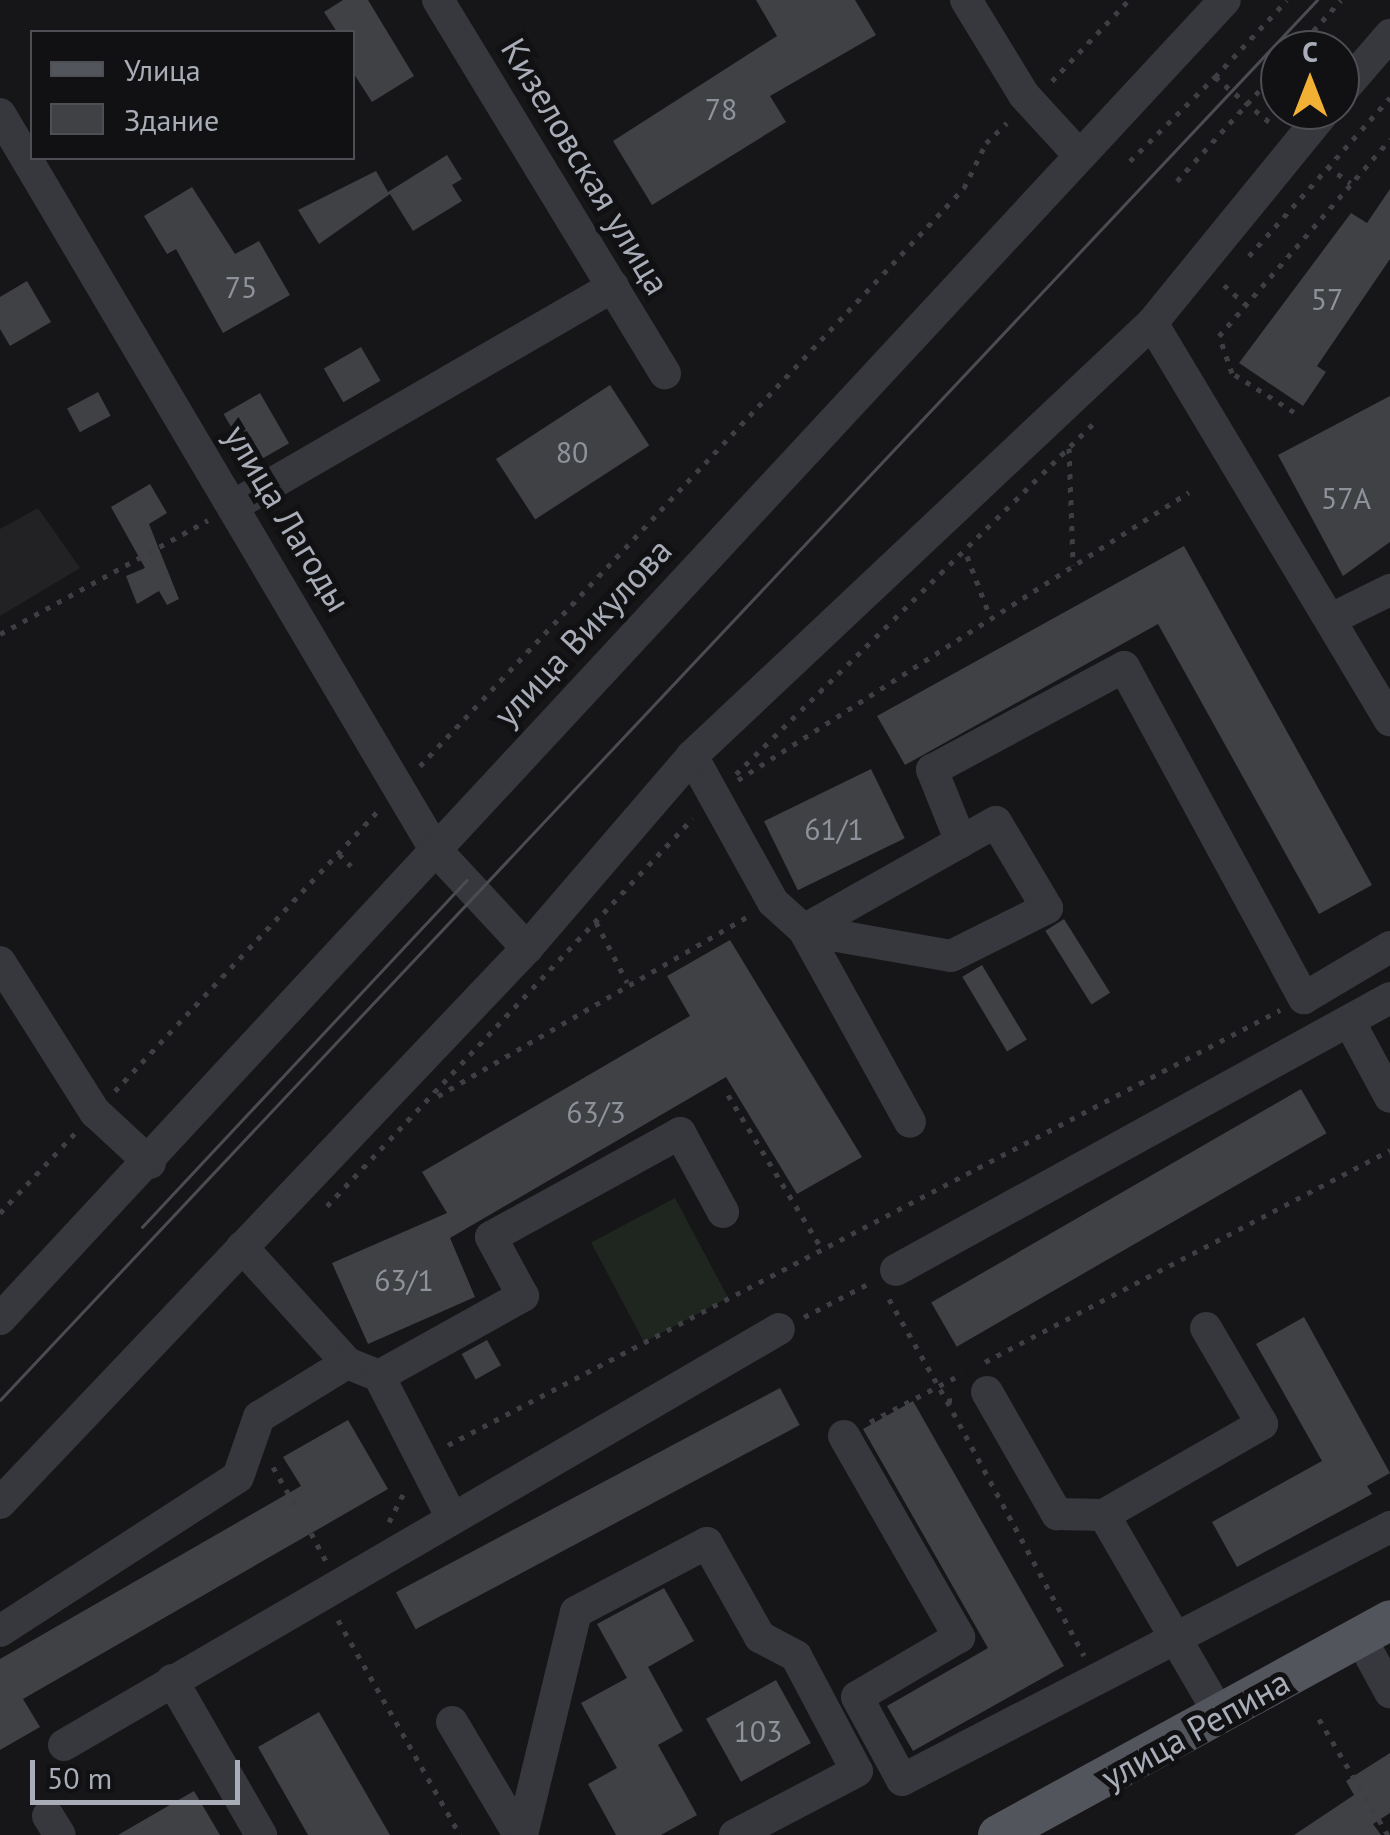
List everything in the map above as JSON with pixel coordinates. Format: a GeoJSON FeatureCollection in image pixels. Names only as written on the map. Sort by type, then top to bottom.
{"type":"FeatureCollection","features":[{"type":"Feature","properties":{"kind":"main road","name":"улица Репина"},"geometry":{"type":"LineString","coordinates":[[998,1835],[1047,1824],[1220,1716],[1375,1628]]}},
{"type":"Feature","properties":{"kind":"street","name":"Кизеловская улица"},"geometry":{"type":"LineString","coordinates":[[438,0],[665,374]]}},
{"type":"Feature","properties":{"kind":"street"},"geometry":{"type":"LineString","coordinates":[[966,0],[1031,101],[1078,154]]}},
{"type":"Feature","properties":{"kind":"street","name":"улица Викулова"},"geometry":{"type":"LineString","coordinates":[[0,1319],[150,1163],[434,848],[1224,0]]}},
{"type":"Feature","properties":{"kind":"street"},"geometry":{"type":"LineString","coordinates":[[1360,70],[1390,35]]}},
{"type":"Feature","properties":{"kind":"street","name":"улица Лагоды"},"geometry":{"type":"LineString","coordinates":[[0,114],[402,784],[434,848],[527,948]]}},
{"type":"Feature","properties":{"kind":"street"},"geometry":{"type":"LineString","coordinates":[[0,1503],[527,948],[692,756],[1152,323],[1308,130]]}},
{"type":"Feature","properties":{"kind":"street"},"geometry":{"type":"LineString","coordinates":[[233,506],[614,287]]}},
{"type":"Feature","properties":{"kind":"street"},"geometry":{"type":"LineString","coordinates":[[1152,323],[1390,720]]}},
{"type":"Feature","properties":{"kind":"street"},"geometry":{"type":"LineString","coordinates":[[1332,619],[1390,590]]}},
{"type":"Feature","properties":{"kind":"street"},"geometry":{"type":"LineString","coordinates":[[961,842],[932,770],[1124,667],[1304,998],[1390,947]]}},
{"type":"Feature","properties":{"kind":"street"},"geometry":{"type":"LineString","coordinates":[[692,756],[773,902],[804,930],[910,1122]]}},
{"type":"Feature","properties":{"kind":"street"},"geometry":{"type":"LineString","coordinates":[[996,822],[1047,908],[952,956],[804,930],[996,822]]}},
{"type":"Feature","properties":{"kind":"street"},"geometry":{"type":"LineString","coordinates":[[0,962],[95,1112],[150,1163]]}},
{"type":"Feature","properties":{"kind":"street"},"geometry":{"type":"LineString","coordinates":[[896,1270],[1390,998]]}},
{"type":"Feature","properties":{"kind":"street"},"geometry":{"type":"LineString","coordinates":[[1348,1021],[1388,1091]]}},
{"type":"Feature","properties":{"kind":"street"},"geometry":{"type":"LineString","coordinates":[[379,1376],[523,1296],[491,1237],[680,1133],[723,1212]]}},
{"type":"Feature","properties":{"kind":"street"},"geometry":{"type":"LineString","coordinates":[[242,1247],[347,1364],[379,1376],[450,1514]]}},
{"type":"Feature","properties":{"kind":"street"},"geometry":{"type":"LineString","coordinates":[[987,1392],[1057,1514],[1104,1516],[1262,1424],[1206,1328]]}},
{"type":"Feature","properties":{"kind":"street"},"geometry":{"type":"LineString","coordinates":[[64,1745],[450,1514],[780,1330]]}},
{"type":"Feature","properties":{"kind":"street"},"geometry":{"type":"LineString","coordinates":[[0,1631],[238,1477],[259,1416],[347,1364]]}},
{"type":"Feature","properties":{"kind":"street"},"geometry":{"type":"LineString","coordinates":[[844,1436],[959,1637],[858,1697],[902,1780],[1174,1644],[1390,1526]]}},
{"type":"Feature","properties":{"kind":"street"},"geometry":{"type":"LineString","coordinates":[[1104,1516],[1174,1644],[1220,1716]]}},
{"type":"Feature","properties":{"kind":"street"},"geometry":{"type":"LineString","coordinates":[[520,1835],[576,1612],[707,1542],[760,1637],[796,1656],[858,1772],[735,1835]]}},
{"type":"Feature","properties":{"kind":"street"},"geometry":{"type":"LineString","coordinates":[[1375,1628],[1390,1692]]}},
{"type":"Feature","properties":{"kind":"street"},"geometry":{"type":"LineString","coordinates":[[172,1680],[261,1835]]}},
{"type":"Feature","properties":{"kind":"street"},"geometry":{"type":"LineString","coordinates":[[452,1722],[520,1835]]}},
{"type":"Feature","properties":{"kind":"path"},"geometry":{"type":"LineString","coordinates":[[0,1213],[964,188],[986,143],[1129,0]]}},
{"type":"Feature","properties":{"kind":"path"},"geometry":{"type":"LineString","coordinates":[[1130,162],[1287,0]]}},
{"type":"Feature","properties":{"kind":"path"},"geometry":{"type":"LineString","coordinates":[[1314,30],[1341,0]]}},
{"type":"Feature","properties":{"kind":"path"},"geometry":{"type":"LineString","coordinates":[[1215,76],[1296,144],[1351,183]]}},
{"type":"Feature","properties":{"kind":"path"},"geometry":{"type":"LineString","coordinates":[[1177,180],[1260,90]]}},
{"type":"Feature","properties":{"kind":"path"},"geometry":{"type":"LineString","coordinates":[[1294,412],[1232,373],[1219,336],[1390,140]]}},
{"type":"Feature","properties":{"kind":"path"},"geometry":{"type":"LineString","coordinates":[[1224,284],[1245,304]]}},
{"type":"Feature","properties":{"kind":"path"},"geometry":{"type":"LineString","coordinates":[[1068,448],[1074,565]]}},
{"type":"Feature","properties":{"kind":"path"},"geometry":{"type":"LineString","coordinates":[[714,796],[1189,492]]}},
{"type":"Feature","properties":{"kind":"path"},"geometry":{"type":"LineString","coordinates":[[0,634],[233,506]]}},
{"type":"Feature","properties":{"kind":"path"},"geometry":{"type":"LineString","coordinates":[[966,554],[988,614]]}},
{"type":"Feature","properties":{"kind":"path"},"geometry":{"type":"LineString","coordinates":[[338,854],[351,866]]}},
{"type":"Feature","properties":{"kind":"path"},"geometry":{"type":"LineString","coordinates":[[431,1100],[627,982],[773,902]]}},
{"type":"Feature","properties":{"kind":"path"},"geometry":{"type":"LineString","coordinates":[[596,922],[627,982]]}},
{"type":"Feature","properties":{"kind":"path"},"geometry":{"type":"LineString","coordinates":[[728,1095],[820,1246]]}},
{"type":"Feature","properties":{"kind":"path"},"geometry":{"type":"LineString","coordinates":[[844,1436],[1390,1150]]}},
{"type":"Feature","properties":{"kind":"path"},"geometry":{"type":"LineString","coordinates":[[780,1330],[877,1279],[1086,1657]]}},
{"type":"Feature","properties":{"kind":"path"},"geometry":{"type":"LineString","coordinates":[[947,1401],[987,1392]]}},
{"type":"Feature","properties":{"kind":"path"},"geometry":{"type":"LineString","coordinates":[[254,1432],[299,1512]]}},
{"type":"Feature","properties":{"kind":"path"},"geometry":{"type":"LineString","coordinates":[[1319,1719],[1388,1835]]}},
{"type":"Feature","properties":{"kind":"shaded area"},"geometry":{"type":"Polygon","coordinates":[[[38,508],[80,568],[0,616],[0,529],[38,508]]]}},
{"type":"Feature","properties":{"kind":"shaded area"},"geometry":{"type":"Polygon","coordinates":[[[675,1198],[728,1298],[644,1342],[591,1243],[675,1198]]]}},
{"type":"Feature","properties":{"kind":"building"},"geometry":{"type":"Polygon","coordinates":[[[343,0],[368,0],[414,76],[372,102],[355,76],[355,30],[336,30],[324,12],[343,0]]]}},
{"type":"Feature","properties":{"kind":"building"},"geometry":{"type":"Polygon","coordinates":[[[756,0],[855,0],[876,35],[770,96],[786,122],[652,205],[613,141],[777,36],[756,0]]]}},
{"type":"Feature","properties":{"kind":"building"},"geometry":{"type":"Polygon","coordinates":[[[447,155],[462,179],[452,185],[462,201],[413,231],[390,194],[319,244],[298,210],[376,171],[388,192],[447,155]]]}},
{"type":"Feature","properties":{"kind":"building"},"geometry":{"type":"Polygon","coordinates":[[[192,187],[235,254],[259,241],[290,295],[223,333],[176,249],[167,254],[144,216],[192,187]]]}},
{"type":"Feature","properties":{"kind":"building"},"geometry":{"type":"Polygon","coordinates":[[[1390,189],[1390,259],[1317,366],[1326,372],[1303,406],[1239,363],[1351,213],[1367,223],[1390,189]]]}},
{"type":"Feature","properties":{"kind":"building"},"geometry":{"type":"Polygon","coordinates":[[[27,281],[51,322],[10,346],[0,329],[0,297],[27,281]]]}},
{"type":"Feature","properties":{"kind":"building"},"geometry":{"type":"Polygon","coordinates":[[[361,347],[380,381],[343,402],[324,368],[361,347]]]}},
{"type":"Feature","properties":{"kind":"building"},"geometry":{"type":"Polygon","coordinates":[[[610,385],[649,445],[535,519],[496,459],[610,385]]]}},
{"type":"Feature","properties":{"kind":"building"},"geometry":{"type":"Polygon","coordinates":[[[98,392],[111,416],[80,432],[67,408],[98,392]]]}},
{"type":"Feature","properties":{"kind":"building"},"geometry":{"type":"Polygon","coordinates":[[[260,393],[289,443],[253,464],[224,414],[260,393]]]}},
{"type":"Feature","properties":{"kind":"building"},"geometry":{"type":"Polygon","coordinates":[[[1390,396],[1390,542],[1343,576],[1278,455],[1390,396]]]}},
{"type":"Feature","properties":{"kind":"building"},"geometry":{"type":"Polygon","coordinates":[[[150,484],[167,513],[149,524],[179,599],[167,605],[159,591],[137,604],[126,576],[145,568],[111,507],[150,484]]]}},
{"type":"Feature","properties":{"kind":"building"},"geometry":{"type":"Polygon","coordinates":[[[1184,546],[1372,885],[1319,914],[1158,624],[905,765],[877,716],[1184,546]]]}},
{"type":"Feature","properties":{"kind":"building"},"geometry":{"type":"Polygon","coordinates":[[[871,769],[905,838],[798,890],[764,821],[871,769]]]}},
{"type":"Feature","properties":{"kind":"building"},"geometry":{"type":"Polygon","coordinates":[[[1064,919],[1110,993],[1091,1004],[1045,931],[1064,919]]]}},
{"type":"Feature","properties":{"kind":"building"},"geometry":{"type":"Polygon","coordinates":[[[730,940],[862,1157],[797,1194],[726,1077],[450,1238],[475,1297],[368,1344],[332,1263],[447,1213],[422,1172],[690,1016],[667,976],[730,940]]]}},
{"type":"Feature","properties":{"kind":"building"},"geometry":{"type":"Polygon","coordinates":[[[982,965],[1027,1040],[1007,1051],[962,977],[982,965]]]}},
{"type":"Feature","properties":{"kind":"building"},"geometry":{"type":"Polygon","coordinates":[[[1301,1089],[1326,1133],[957,1347],[931,1302],[1301,1089]]]}},
{"type":"Feature","properties":{"kind":"building"},"geometry":{"type":"Polygon","coordinates":[[[1304,1317],[1390,1473],[1367,1486],[1372,1494],[1237,1567],[1212,1522],[1322,1461],[1256,1344],[1304,1317]]]}},
{"type":"Feature","properties":{"kind":"building"},"geometry":{"type":"Polygon","coordinates":[[[487,1340],[501,1365],[476,1379],[462,1354],[487,1340]]]}},
{"type":"Feature","properties":{"kind":"building"},"geometry":{"type":"Polygon","coordinates":[[[780,1388],[800,1425],[416,1629],[396,1592],[780,1388]]]}},
{"type":"Feature","properties":{"kind":"building"},"geometry":{"type":"Polygon","coordinates":[[[913,1401],[1064,1666],[913,1751],[887,1706],[988,1648],[863,1429],[913,1401]]]}},
{"type":"Feature","properties":{"kind":"building"},"geometry":{"type":"Polygon","coordinates":[[[348,1420],[388,1489],[23,1699],[40,1727],[0,1750],[0,1659],[301,1486],[283,1457],[348,1420]]]}},
{"type":"Feature","properties":{"kind":"building"},"geometry":{"type":"Polygon","coordinates":[[[664,1588],[694,1641],[648,1667],[683,1731],[658,1745],[697,1815],[661,1835],[616,1835],[588,1784],[617,1768],[581,1703],[627,1678],[597,1624],[664,1588]]]}},
{"type":"Feature","properties":{"kind":"building"},"geometry":{"type":"Polygon","coordinates":[[[776,1680],[811,1743],[741,1782],[706,1719],[776,1680]]]}},
{"type":"Feature","properties":{"kind":"building"},"geometry":{"type":"Polygon","coordinates":[[[319,1712],[390,1835],[308,1835],[258,1747],[319,1712]]]}},
{"type":"Feature","properties":{"kind":"building"},"geometry":{"type":"Polygon","coordinates":[[[1390,1753],[1390,1813],[1373,1824],[1381,1835],[1294,1835],[1354,1795],[1346,1781],[1390,1753]]]}},
{"type":"Feature","properties":{"kind":"building"},"geometry":{"type":"Polygon","coordinates":[[[194,1791],[220,1835],[118,1835],[194,1791]]]}},
{"type":"Feature","properties":{"kind":"tram line"},"geometry":{"type":"LineString","coordinates":[[0,1400],[1317,0]]}},
{"type":"Feature","properties":{"kind":"tram line"},"geometry":{"type":"LineString","coordinates":[[142,1227],[467,880]]}}]}
